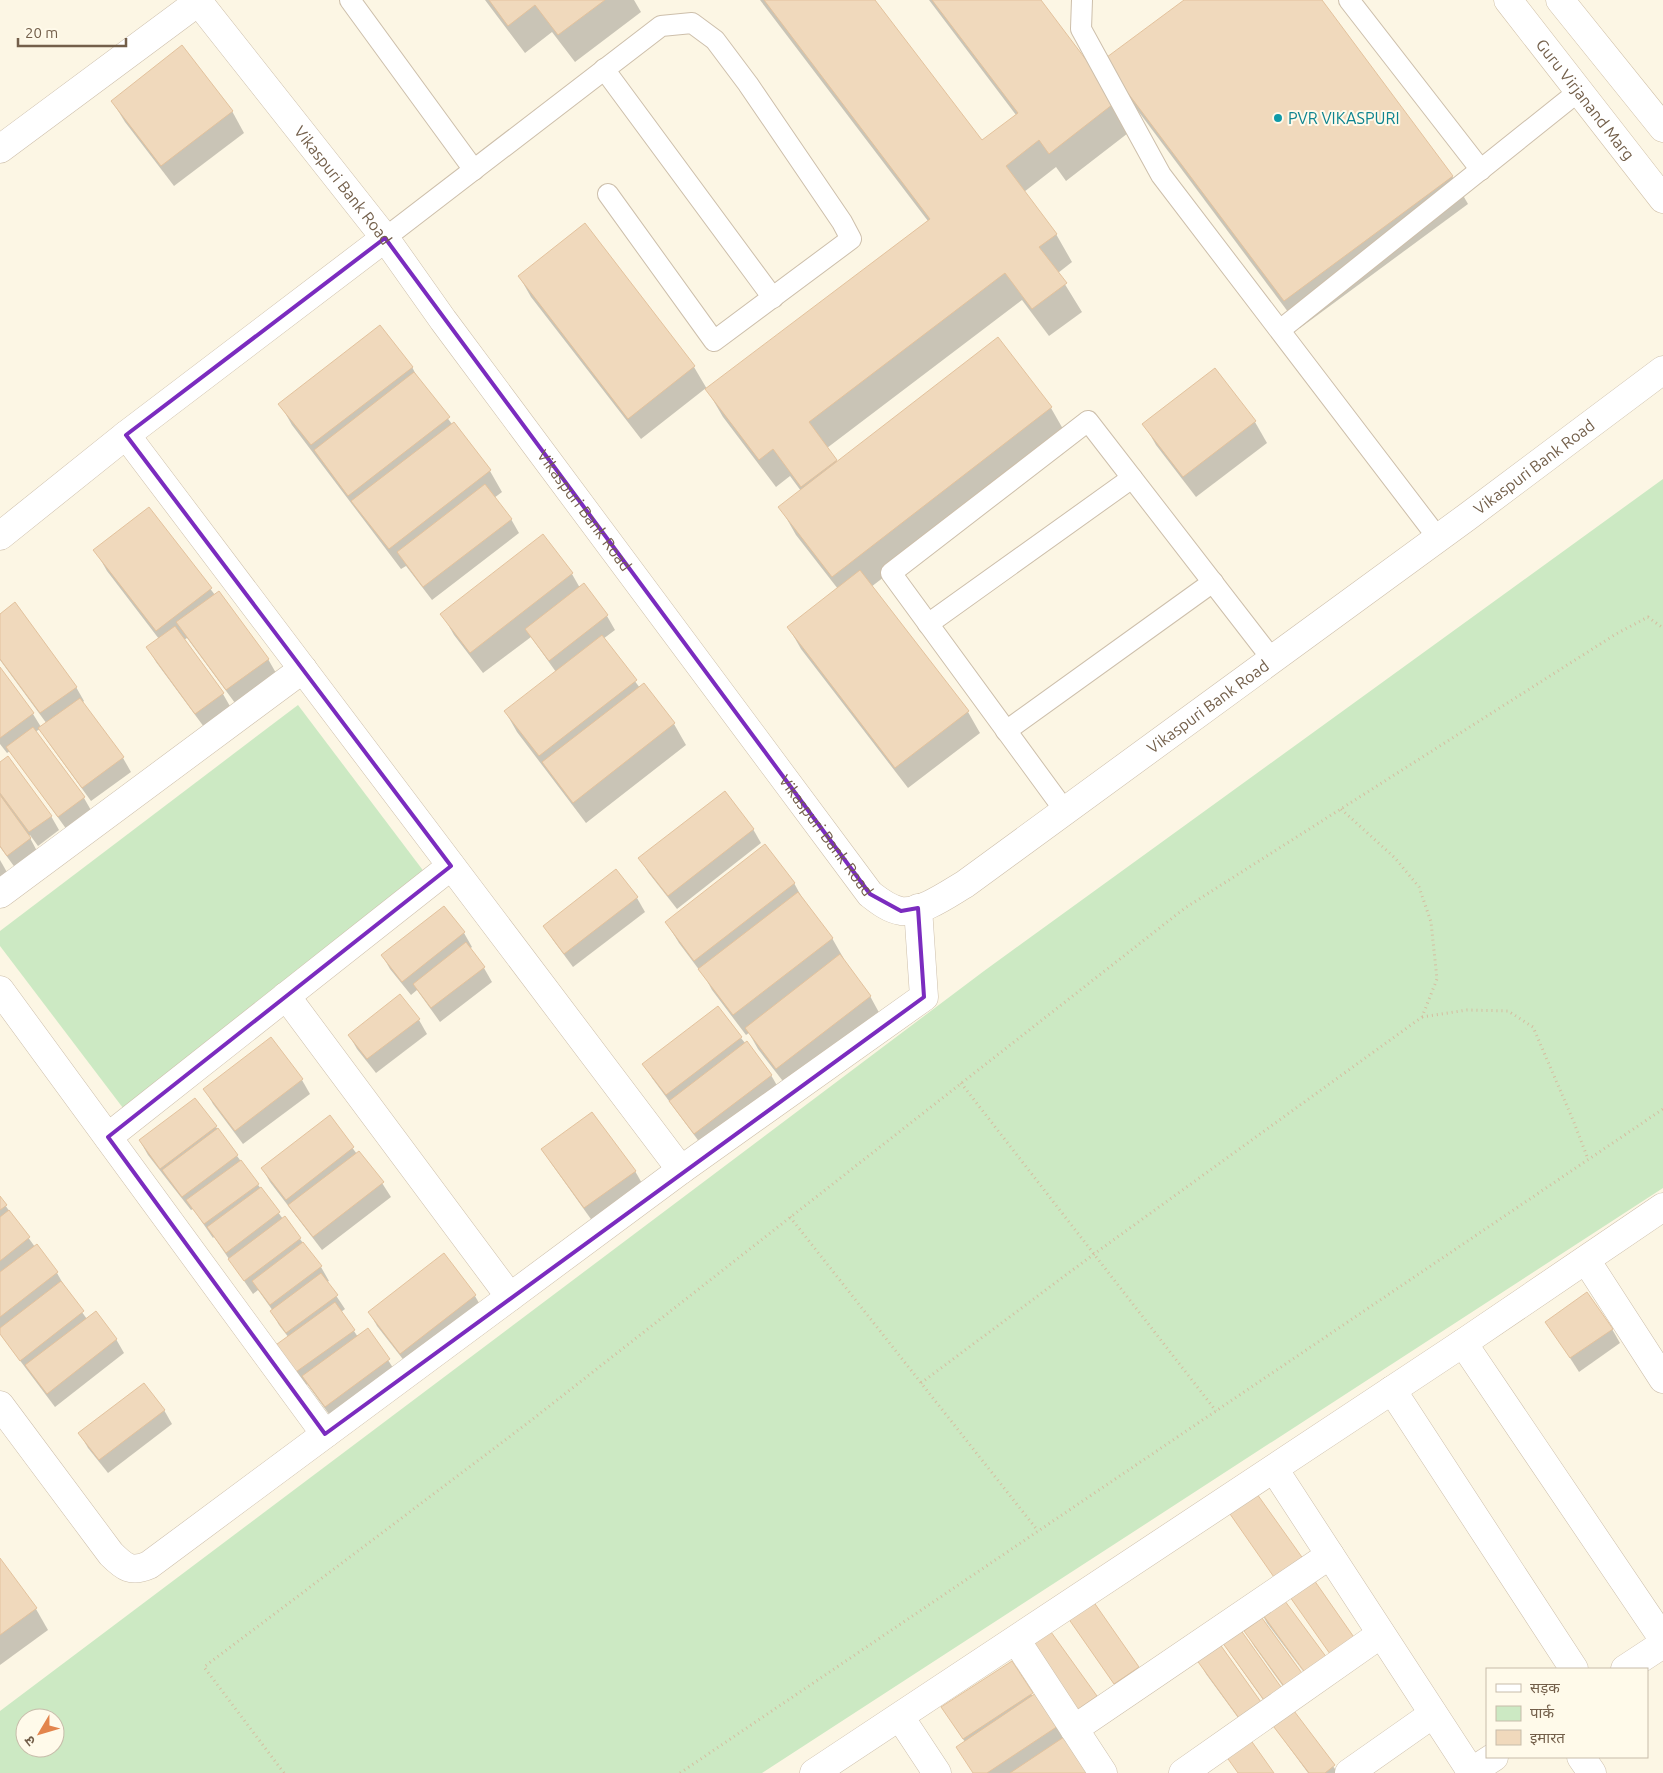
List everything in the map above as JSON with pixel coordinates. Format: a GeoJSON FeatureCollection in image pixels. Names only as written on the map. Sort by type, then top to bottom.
{"type":"FeatureCollection","features":[{"type":"Feature","properties":{"kind":"street","name":"Guru Virjanand Marg"},"geometry":{"type":"LineString","coordinates":[[1508,0],[1663,199]]}},
{"type":"Feature","properties":{"kind":"street"},"geometry":{"type":"LineString","coordinates":[[1560,0],[1663,128]]}},
{"type":"Feature","properties":{"kind":"street"},"geometry":{"type":"LineString","coordinates":[[0,149],[197,1]]}},
{"type":"Feature","properties":{"kind":"street","name":"Vikaspuri Bank Road"},"geometry":{"type":"LineString","coordinates":[[197,1],[385,238],[443,320],[870,894],[884,905],[901,911],[924,907],[965,884],[1438,538],[1663,370]]}},
{"type":"Feature","properties":{"kind":"street"},"geometry":{"type":"LineString","coordinates":[[0,536],[126,435],[385,238]]}},
{"type":"Feature","properties":{"kind":"street"},"geometry":{"type":"LineString","coordinates":[[126,435],[681,1170]]}},
{"type":"Feature","properties":{"kind":"street"},"geometry":{"type":"LineString","coordinates":[[0,894],[303,669]]}},
{"type":"Feature","properties":{"kind":"street"},"geometry":{"type":"LineString","coordinates":[[108,1138],[451,866]]}},
{"type":"Feature","properties":{"kind":"street"},"geometry":{"type":"LineString","coordinates":[[0,1405],[119,1563],[128,1568],[138,1570],[149,1565],[681,1170],[924,997],[918,908]]}},
{"type":"Feature","properties":{"kind":"street"},"geometry":{"type":"LineString","coordinates":[[0,990],[325,1434]]}},
{"type":"Feature","properties":{"kind":"street"},"geometry":{"type":"LineString","coordinates":[[286,996],[510,1298]]}},
{"type":"Feature","properties":{"kind":"street"},"geometry":{"type":"LineString","coordinates":[[814,1773],[1463,1343],[1663,1207]]}},
{"type":"Feature","properties":{"kind":"street"},"geometry":{"type":"LineString","coordinates":[[1586,1260],[1663,1379]]}},
{"type":"Feature","properties":{"kind":"street"},"geometry":{"type":"LineString","coordinates":[[1463,1343],[1663,1639]]}},
{"type":"Feature","properties":{"kind":"street"},"geometry":{"type":"LineString","coordinates":[[1392,1390],[1573,1668]]}},
{"type":"Feature","properties":{"kind":"street"},"geometry":{"type":"LineString","coordinates":[[1274,1469],[1471,1773],[1493,1758]]}},
{"type":"Feature","properties":{"kind":"street"},"geometry":{"type":"LineString","coordinates":[[1074,1728],[1330,1555]]}},
{"type":"Feature","properties":{"kind":"street"},"geometry":{"type":"LineString","coordinates":[[1183,1773],[1381,1634]]}},
{"type":"Feature","properties":{"kind":"street"},"geometry":{"type":"LineString","coordinates":[[1016,1640],[1103,1773]]}},
{"type":"Feature","properties":{"kind":"street"},"geometry":{"type":"LineString","coordinates":[[1627,1668],[1663,1644]]}},
{"type":"Feature","properties":{"kind":"street"},"geometry":{"type":"LineString","coordinates":[[1349,1773],[1433,1714]]}},
{"type":"Feature","properties":{"kind":"street"},"geometry":{"type":"LineString","coordinates":[[900,1717],[937,1773]]}},
{"type":"Feature","properties":{"kind":"street"},"geometry":{"type":"LineString","coordinates":[[1582,1758],[1592,1773]]}},
{"type":"Feature","properties":{"kind":"lane"},"geometry":{"type":"LineString","coordinates":[[350,0],[474,170]]}},
{"type":"Feature","properties":{"kind":"lane"},"geometry":{"type":"LineString","coordinates":[[1082,0],[1081,29],[1161,174],[1438,538]]}},
{"type":"Feature","properties":{"kind":"lane"},"geometry":{"type":"LineString","coordinates":[[1349,0],[1481,170]]}},
{"type":"Feature","properties":{"kind":"lane"},"geometry":{"type":"LineString","coordinates":[[385,238],[661,26],[692,23],[715,40],[748,84],[842,222],[851,239],[714,341],[608,194]]}},
{"type":"Feature","properties":{"kind":"lane"},"geometry":{"type":"LineString","coordinates":[[604,70],[773,298]]}},
{"type":"Feature","properties":{"kind":"lane"},"geometry":{"type":"LineString","coordinates":[[1280,330],[1579,92]]}},
{"type":"Feature","properties":{"kind":"lane"},"geometry":{"type":"LineString","coordinates":[[1064,811],[891,573],[1088,420],[1272,659]]}},
{"type":"Feature","properties":{"kind":"lane"},"geometry":{"type":"LineString","coordinates":[[928,624],[1132,478]]}},
{"type":"Feature","properties":{"kind":"lane"},"geometry":{"type":"LineString","coordinates":[[1006,731],[1213,582]]}},
{"type":"Feature","properties":{"kind":"path"},"geometry":{"type":"LineString","coordinates":[[284,1773],[204,1667],[529,1422],[1185,908],[1616,634],[1648,617],[1663,628]]}},
{"type":"Feature","properties":{"kind":"path"},"geometry":{"type":"LineString","coordinates":[[1341,808],[1394,858],[1419,887],[1431,922],[1437,980],[1422,1017]]}},
{"type":"Feature","properties":{"kind":"path"},"geometry":{"type":"LineString","coordinates":[[921,1383],[1094,1254],[1422,1017],[1467,1010],[1508,1011],[1534,1027],[1570,1111],[1588,1159]]}},
{"type":"Feature","properties":{"kind":"path"},"geometry":{"type":"LineString","coordinates":[[960,1083],[1216,1411]]}},
{"type":"Feature","properties":{"kind":"path"},"geometry":{"type":"LineString","coordinates":[[680,1773],[1663,1109]]}},
{"type":"Feature","properties":{"kind":"path"},"geometry":{"type":"LineString","coordinates":[[790,1217],[1038,1531]]}},
{"type":"Feature","properties":{"kind":"highlighted area"},"geometry":{"type":"Polygon","coordinates":[[[385,238],[870,894],[901,911],[918,908],[924,997],[325,1434],[108,1137],[451,866],[126,435],[385,238]]]}},
{"type":"Feature","properties":{"kind":"green space"},"geometry":{"type":"Polygon","coordinates":[[[1663,479],[1663,1188],[762,1773],[0,1773],[0,1711],[984,971],[1663,479]]]}},
{"type":"Feature","properties":{"kind":"green space"},"geometry":{"type":"Polygon","coordinates":[[[298,705],[428,877],[123,1108],[0,946],[0,931],[298,705]]]}},
{"type":"Feature","properties":{"kind":"building"},"geometry":{"type":"Polygon","coordinates":[[[489,0],[605,0],[558,35],[535,5],[508,26],[489,0]]]}},
{"type":"Feature","properties":{"kind":"building"},"geometry":{"type":"Polygon","coordinates":[[[764,0],[875,0],[982,140],[1018,113],[932,0],[1041,0],[1117,101],[1049,154],[1039,140],[1006,166],[1057,234],[1039,247],[1067,283],[1032,309],[1005,273],[809,422],[837,460],[801,487],[773,449],[759,460],[705,389],[930,219],[764,0]]]}},
{"type":"Feature","properties":{"kind":"building","name":"PVR VIKASPURI"},"geometry":{"type":"Polygon","coordinates":[[[1184,0],[1322,0],[1453,176],[1284,301],[1103,60],[1184,0]]]}},
{"type":"Feature","properties":{"kind":"building"},"geometry":{"type":"Polygon","coordinates":[[[182,45],[233,111],[161,166],[111,101],[182,45]]]}},
{"type":"Feature","properties":{"kind":"building"},"geometry":{"type":"Polygon","coordinates":[[[585,223],[695,366],[628,419],[518,276],[585,223]]]}},
{"type":"Feature","properties":{"kind":"building"},"geometry":{"type":"Polygon","coordinates":[[[380,325],[413,367],[311,445],[278,404],[380,325]]]}},
{"type":"Feature","properties":{"kind":"building"},"geometry":{"type":"Polygon","coordinates":[[[998,337],[1052,407],[832,577],[778,507],[998,337]]]}},
{"type":"Feature","properties":{"kind":"building"},"geometry":{"type":"Polygon","coordinates":[[[1215,368],[1256,421],[1183,477],[1142,424],[1215,368]]]}},
{"type":"Feature","properties":{"kind":"building"},"geometry":{"type":"Polygon","coordinates":[[[414,372],[450,417],[348,496],[314,450],[414,372]]]}},
{"type":"Feature","properties":{"kind":"building"},"geometry":{"type":"Polygon","coordinates":[[[454,422],[491,470],[389,549],[351,501],[454,422]]]}},
{"type":"Feature","properties":{"kind":"building"},"geometry":{"type":"Polygon","coordinates":[[[485,484],[512,519],[423,587],[397,552],[485,484]]]}},
{"type":"Feature","properties":{"kind":"building"},"geometry":{"type":"Polygon","coordinates":[[[149,507],[212,588],[156,631],[93,550],[149,507]]]}},
{"type":"Feature","properties":{"kind":"building"},"geometry":{"type":"Polygon","coordinates":[[[543,534],[573,573],[470,653],[440,614],[543,534]]]}},
{"type":"Feature","properties":{"kind":"building"},"geometry":{"type":"Polygon","coordinates":[[[860,570],[969,711],[895,768],[787,627],[860,570]]]}},
{"type":"Feature","properties":{"kind":"building"},"geometry":{"type":"Polygon","coordinates":[[[584,583],[608,615],[549,661],[525,629],[584,583]]]}},
{"type":"Feature","properties":{"kind":"building"},"geometry":{"type":"Polygon","coordinates":[[[219,591],[269,659],[226,690],[176,622],[219,591]]]}},
{"type":"Feature","properties":{"kind":"building"},"geometry":{"type":"Polygon","coordinates":[[[15,602],[77,687],[40,713],[0,659],[0,614],[15,602]]]}},
{"type":"Feature","properties":{"kind":"building"},"geometry":{"type":"Polygon","coordinates":[[[175,626],[224,693],[195,714],[146,647],[175,626]]]}},
{"type":"Feature","properties":{"kind":"building"},"geometry":{"type":"Polygon","coordinates":[[[602,635],[637,680],[539,756],[504,711],[602,635]]]}},
{"type":"Feature","properties":{"kind":"building"},"geometry":{"type":"Polygon","coordinates":[[[0,667],[34,713],[0,738],[0,667]]]}},
{"type":"Feature","properties":{"kind":"building"},"geometry":{"type":"Polygon","coordinates":[[[644,683],[675,723],[573,803],[542,762],[644,683]]]}},
{"type":"Feature","properties":{"kind":"building"},"geometry":{"type":"Polygon","coordinates":[[[80,698],[124,757],[82,788],[38,728],[80,698]]]}},
{"type":"Feature","properties":{"kind":"building"},"geometry":{"type":"Polygon","coordinates":[[[33,727],[85,797],[58,817],[6,747],[33,727]]]}},
{"type":"Feature","properties":{"kind":"building"},"geometry":{"type":"Polygon","coordinates":[[[8,756],[52,816],[29,832],[0,793],[0,762],[8,756]]]}},
{"type":"Feature","properties":{"kind":"building"},"geometry":{"type":"Polygon","coordinates":[[[725,791],[754,829],[668,896],[638,858],[725,791]]]}},
{"type":"Feature","properties":{"kind":"building"},"geometry":{"type":"Polygon","coordinates":[[[0,795],[31,838],[7,856],[0,846],[0,795]]]}},
{"type":"Feature","properties":{"kind":"building"},"geometry":{"type":"Polygon","coordinates":[[[765,844],[795,883],[694,961],[665,922],[765,844]]]}},
{"type":"Feature","properties":{"kind":"building"},"geometry":{"type":"Polygon","coordinates":[[[616,869],[638,897],[564,954],[543,926],[616,869]]]}},
{"type":"Feature","properties":{"kind":"building"},"geometry":{"type":"Polygon","coordinates":[[[798,892],[833,938],[733,1015],[698,969],[798,892]]]}},
{"type":"Feature","properties":{"kind":"building"},"geometry":{"type":"Polygon","coordinates":[[[444,906],[465,932],[402,982],[381,955],[444,906]]]}},
{"type":"Feature","properties":{"kind":"building"},"geometry":{"type":"Polygon","coordinates":[[[466,942],[485,967],[431,1008],[413,984],[466,942]]]}},
{"type":"Feature","properties":{"kind":"building"},"geometry":{"type":"Polygon","coordinates":[[[840,954],[871,996],[776,1069],[745,1028],[840,954]]]}},
{"type":"Feature","properties":{"kind":"building"},"geometry":{"type":"Polygon","coordinates":[[[400,994],[420,1019],[367,1059],[348,1035],[400,994]]]}},
{"type":"Feature","properties":{"kind":"building"},"geometry":{"type":"Polygon","coordinates":[[[718,1006],[742,1037],[666,1095],[642,1064],[718,1006]]]}},
{"type":"Feature","properties":{"kind":"building"},"geometry":{"type":"Polygon","coordinates":[[[271,1037],[303,1079],[235,1131],[203,1089],[271,1037]]]}},
{"type":"Feature","properties":{"kind":"building"},"geometry":{"type":"Polygon","coordinates":[[[747,1041],[772,1075],[694,1134],[669,1101],[747,1041]]]}},
{"type":"Feature","properties":{"kind":"building"},"geometry":{"type":"Polygon","coordinates":[[[195,1098],[217,1126],[160,1169],[139,1140],[195,1098]]]}},
{"type":"Feature","properties":{"kind":"building"},"geometry":{"type":"Polygon","coordinates":[[[592,1112],[636,1171],[584,1208],[541,1149],[592,1112]]]}},
{"type":"Feature","properties":{"kind":"building"},"geometry":{"type":"Polygon","coordinates":[[[330,1115],[354,1147],[286,1200],[261,1168],[330,1115]]]}},
{"type":"Feature","properties":{"kind":"building"},"geometry":{"type":"Polygon","coordinates":[[[218,1128],[238,1155],[182,1197],[162,1170],[218,1128]]]}},
{"type":"Feature","properties":{"kind":"building"},"geometry":{"type":"Polygon","coordinates":[[[359,1151],[384,1182],[313,1237],[288,1205],[359,1151]]]}},
{"type":"Feature","properties":{"kind":"building"},"geometry":{"type":"Polygon","coordinates":[[[241,1160],[259,1184],[204,1224],[186,1200],[241,1160]]]}},
{"type":"Feature","properties":{"kind":"building"},"geometry":{"type":"Polygon","coordinates":[[[261,1187],[280,1212],[226,1253],[207,1227],[261,1187]]]}},
{"type":"Feature","properties":{"kind":"building"},"geometry":{"type":"Polygon","coordinates":[[[0,1196],[7,1205],[0,1210],[0,1196]]]}},
{"type":"Feature","properties":{"kind":"building"},"geometry":{"type":"Polygon","coordinates":[[[9,1210],[30,1237],[0,1261],[0,1217],[9,1210]]]}},
{"type":"Feature","properties":{"kind":"building"},"geometry":{"type":"Polygon","coordinates":[[[285,1216],[301,1238],[244,1281],[228,1259],[285,1216]]]}},
{"type":"Feature","properties":{"kind":"building"},"geometry":{"type":"Polygon","coordinates":[[[303,1242],[322,1266],[270,1305],[252,1281],[303,1242]]]}},
{"type":"Feature","properties":{"kind":"building"},"geometry":{"type":"Polygon","coordinates":[[[37,1244],[58,1272],[0,1317],[0,1272],[37,1244]]]}},
{"type":"Feature","properties":{"kind":"building"},"geometry":{"type":"Polygon","coordinates":[[[444,1253],[476,1295],[400,1354],[368,1312],[444,1253]]]}},
{"type":"Feature","properties":{"kind":"building"},"geometry":{"type":"Polygon","coordinates":[[[321,1273],[338,1295],[286,1333],[270,1311],[321,1273]]]}},
{"type":"Feature","properties":{"kind":"building"},"geometry":{"type":"Polygon","coordinates":[[[61,1281],[84,1311],[20,1361],[0,1334],[0,1328],[61,1281]]]}},
{"type":"Feature","properties":{"kind":"building"},"geometry":{"type":"Polygon","coordinates":[[[1587,1292],[1613,1329],[1570,1358],[1545,1322],[1587,1292]]]}},
{"type":"Feature","properties":{"kind":"building"},"geometry":{"type":"Polygon","coordinates":[[[335,1302],[355,1330],[293,1374],[273,1347],[335,1302]]]}},
{"type":"Feature","properties":{"kind":"building"},"geometry":{"type":"Polygon","coordinates":[[[96,1311],[117,1339],[47,1394],[25,1365],[96,1311]]]}},
{"type":"Feature","properties":{"kind":"building"},"geometry":{"type":"Polygon","coordinates":[[[368,1328],[390,1359],[325,1407],[302,1376],[368,1328]]]}},
{"type":"Feature","properties":{"kind":"building"},"geometry":{"type":"Polygon","coordinates":[[[144,1383],[165,1410],[99,1460],[78,1433],[144,1383]]]}},
{"type":"Feature","properties":{"kind":"building"},"geometry":{"type":"Polygon","coordinates":[[[1257,1494],[1304,1560],[1276,1580],[1230,1514],[1257,1494]]]}},
{"type":"Feature","properties":{"kind":"building"},"geometry":{"type":"Polygon","coordinates":[[[0,1558],[37,1608],[0,1635],[0,1558]]]}},
{"type":"Feature","properties":{"kind":"building"},"geometry":{"type":"Polygon","coordinates":[[[1314,1580],[1358,1643],[1335,1661],[1290,1597],[1314,1580]]]}},
{"type":"Feature","properties":{"kind":"building"},"geometry":{"type":"Polygon","coordinates":[[[1279,1593],[1330,1662],[1309,1678],[1258,1608],[1279,1593]]]}},
{"type":"Feature","properties":{"kind":"building"},"geometry":{"type":"Polygon","coordinates":[[[1093,1601],[1139,1667],[1114,1684],[1068,1618],[1093,1601]]]}},
{"type":"Feature","properties":{"kind":"building"},"geometry":{"type":"Polygon","coordinates":[[[1262,1618],[1307,1680],[1289,1693],[1244,1631],[1262,1618]]]}},
{"type":"Feature","properties":{"kind":"building"},"geometry":{"type":"Polygon","coordinates":[[[1240,1629],[1286,1694],[1269,1707],[1222,1642],[1240,1629]]]}},
{"type":"Feature","properties":{"kind":"building"},"geometry":{"type":"Polygon","coordinates":[[[1051,1632],[1097,1696],[1074,1712],[1029,1647],[1051,1632]]]}},
{"type":"Feature","properties":{"kind":"building"},"geometry":{"type":"Polygon","coordinates":[[[1219,1643],[1266,1709],[1244,1725],[1196,1659],[1219,1643]]]}},
{"type":"Feature","properties":{"kind":"building"},"geometry":{"type":"Polygon","coordinates":[[[1012,1661],[1033,1693],[963,1739],[941,1707],[1012,1661]]]}},
{"type":"Feature","properties":{"kind":"building"},"geometry":{"type":"Polygon","coordinates":[[[1039,1691],[1061,1724],[987,1773],[973,1773],[956,1747],[1039,1691]]]}},
{"type":"Feature","properties":{"kind":"building"},"geometry":{"type":"Polygon","coordinates":[[[1288,1703],[1335,1765],[1325,1773],[1309,1773],[1267,1718],[1288,1703]]]}},
{"type":"Feature","properties":{"kind":"building"},"geometry":{"type":"Polygon","coordinates":[[[1245,1732],[1274,1773],[1238,1773],[1221,1749],[1245,1732]]]}},
{"type":"Feature","properties":{"kind":"building"},"geometry":{"type":"Polygon","coordinates":[[[1064,1737],[1087,1773],[1010,1773],[1064,1737]]]}},
{"type":"Feature","properties":{"kind":"place","name":"PVR VIKASPURI"},"geometry":{"type":"Point","coordinates":[1278,118]}}]}
